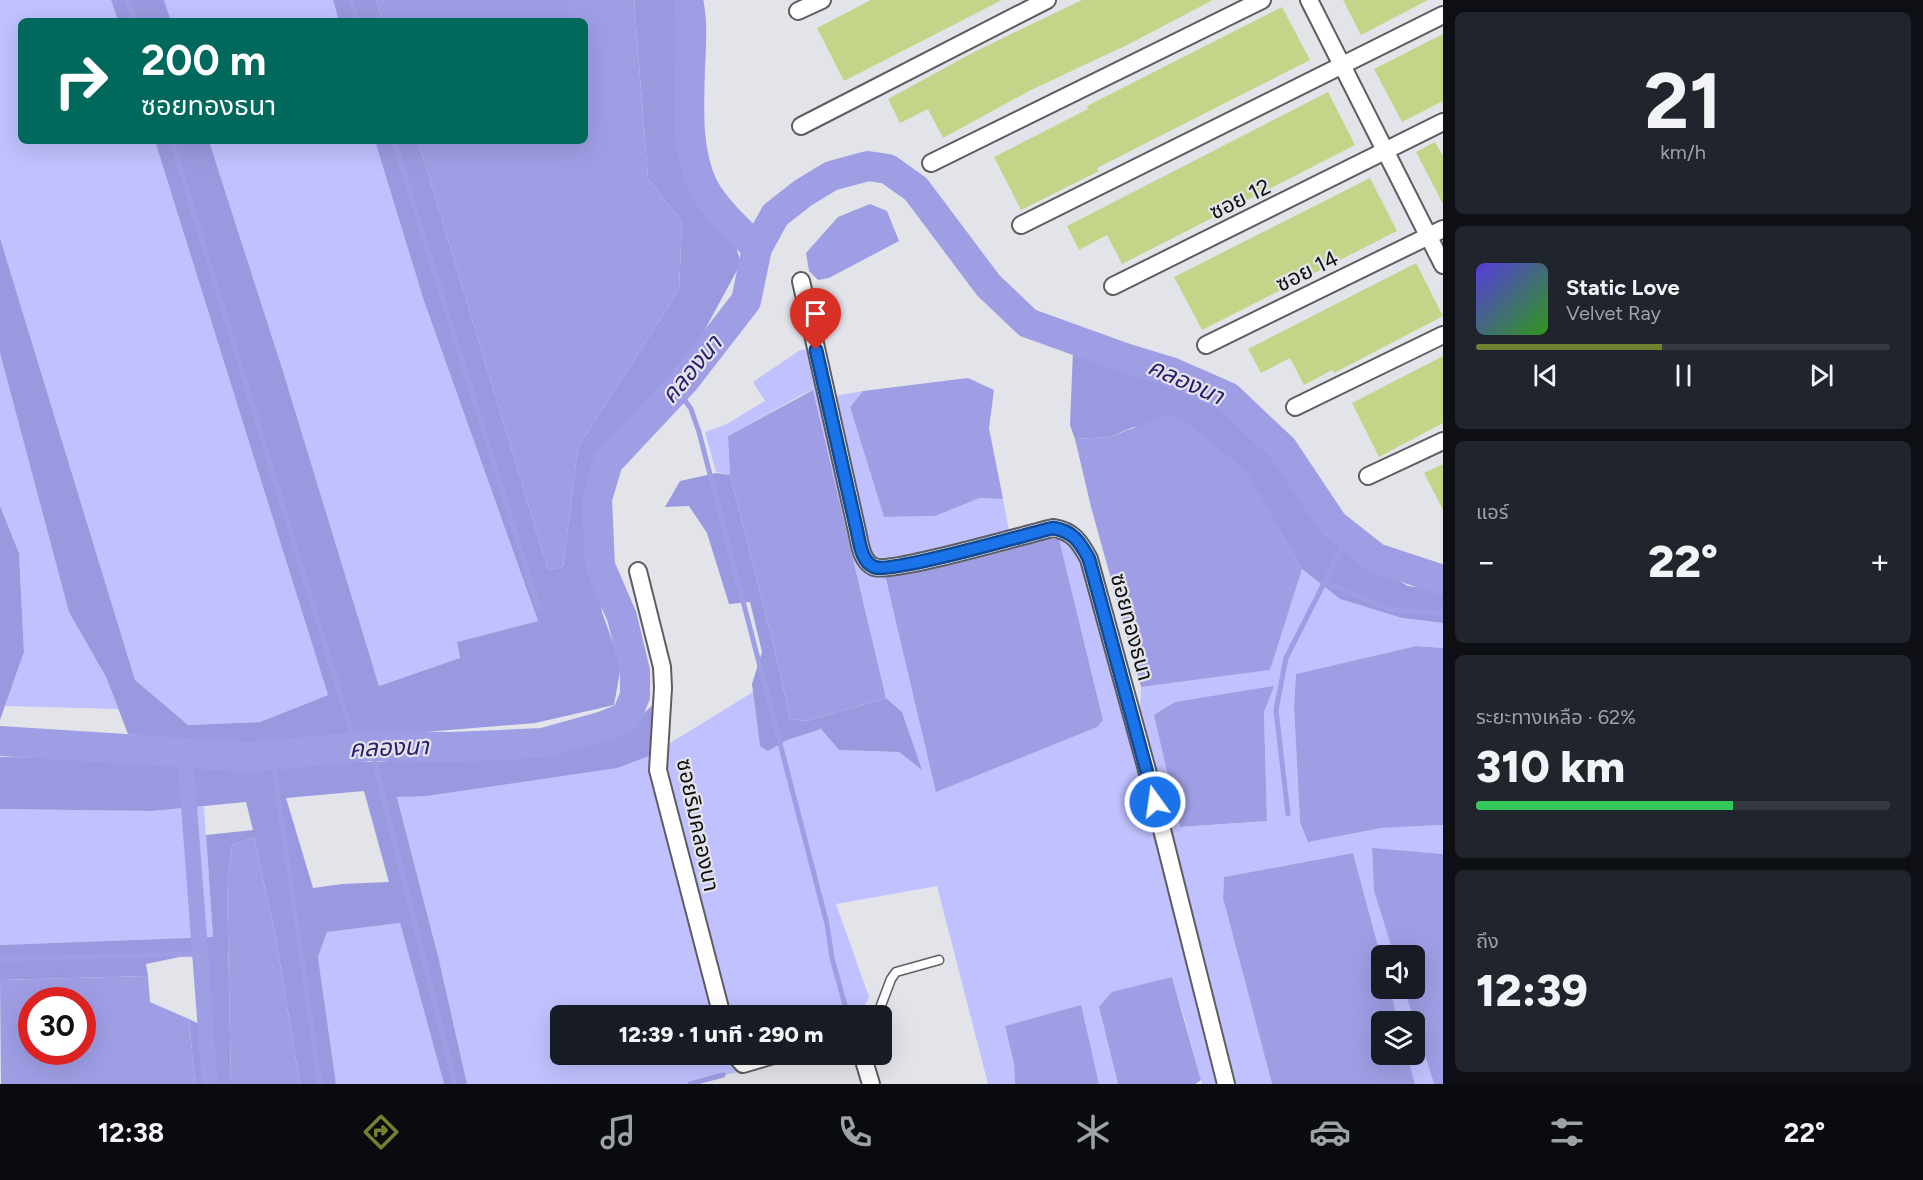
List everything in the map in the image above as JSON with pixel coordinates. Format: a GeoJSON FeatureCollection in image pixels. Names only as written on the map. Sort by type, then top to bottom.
{"type":"FeatureCollection","features":[{"type":"Feature","properties":{"kind":"street"},"geometry":{"type":"LineString","coordinates":[[798,11],[822,0]]}},
{"type":"Feature","properties":{"kind":"street"},"geometry":{"type":"LineString","coordinates":[[801,126],[1047,0]]}},
{"type":"Feature","properties":{"kind":"street"},"geometry":{"type":"LineString","coordinates":[[931,163],[1262,0]]}},
{"type":"Feature","properties":{"kind":"street"},"geometry":{"type":"LineString","coordinates":[[1310,0],[1386,152],[1436,233],[1443,265]]}},
{"type":"Feature","properties":{"kind":"street"},"geometry":{"type":"LineString","coordinates":[[1021,225],[1443,15]]}},
{"type":"Feature","properties":{"kind":"street","name":"ซอย 12"},"geometry":{"type":"LineString","coordinates":[[1113,286],[1443,122]]}},
{"type":"Feature","properties":{"kind":"street","name":"ซอย 14"},"geometry":{"type":"LineString","coordinates":[[1206,345],[1436,233]]}},
{"type":"Feature","properties":{"kind":"street","name":"ซอยทองธนา"},"geometry":{"type":"LineString","coordinates":[[801,281],[864,559],[882,568],[910,564],[1053,528],[1066,530],[1081,544],[1089,559],[1174,874],[1226,1084]]}},
{"type":"Feature","properties":{"kind":"street"},"geometry":{"type":"LineString","coordinates":[[1295,407],[1443,336]]}},
{"type":"Feature","properties":{"kind":"street"},"geometry":{"type":"LineString","coordinates":[[1368,476],[1443,441]]}},
{"type":"Feature","properties":{"kind":"street","name":"ซอยริมคลองนา"},"geometry":{"type":"LineString","coordinates":[[638,571],[662,667],[662,720],[658,770],[719,1005]]}},
{"type":"Feature","properties":{"kind":"street"},"geometry":{"type":"LineString","coordinates":[[865,1065],[871,1084]]}},
{"type":"Feature","properties":{"kind":"lane"},"geometry":{"type":"LineString","coordinates":[[881,1005],[896,972],[939,960]]}},
{"type":"Feature","properties":{"kind":"shaded area"},"geometry":{"type":"Polygon","coordinates":[[[0,0],[111,0],[117,18],[18,18],[18,144],[156,144],[328,695],[260,722],[187,725],[135,680],[0,238],[0,0]]]}},
{"type":"Feature","properties":{"kind":"shaded area"},"geometry":{"type":"Polygon","coordinates":[[[111,0],[164,0],[170,18],[117,18],[111,0]]]}},
{"type":"Feature","properties":{"kind":"shaded area"},"geometry":{"type":"Polygon","coordinates":[[[164,0],[333,0],[338,18],[170,18],[164,0]]]}},
{"type":"Feature","properties":{"kind":"shaded area"},"geometry":{"type":"Polygon","coordinates":[[[333,0],[376,0],[381,18],[338,18],[333,0]]]}},
{"type":"Feature","properties":{"kind":"shaded area"},"geometry":{"type":"Polygon","coordinates":[[[376,0],[634,0],[648,179],[682,222],[679,290],[578,447],[563,567],[548,570],[419,144],[588,144],[588,18],[381,18],[376,0]]]}},
{"type":"Feature","properties":{"kind":"shaded area"},"geometry":{"type":"Polygon","coordinates":[[[634,0],[677,0],[686,110],[687,174],[733,238],[741,263],[696,346],[612,450],[589,523],[602,612],[621,666],[614,705],[535,723],[229,748],[128,734],[106,677],[69,612],[0,353],[0,238],[135,680],[188,725],[260,722],[328,695],[156,144],[210,144],[282,368],[379,686],[460,658],[457,642],[538,621],[424,301],[376,144],[419,144],[548,570],[563,567],[578,447],[679,290],[682,222],[648,179],[634,0]]]}},
{"type":"Feature","properties":{"kind":"shaded area"},"geometry":{"type":"Polygon","coordinates":[[[210,144],[376,144],[424,301],[538,621],[457,642],[460,658],[379,686],[282,368],[210,144]]]}},
{"type":"Feature","properties":{"kind":"shaded area"},"geometry":{"type":"Polygon","coordinates":[[[870,204],[887,211],[899,241],[829,278],[818,280],[809,271],[806,253],[838,217],[870,204]]]}},
{"type":"Feature","properties":{"kind":"shaded area"},"geometry":{"type":"Polygon","coordinates":[[[822,349],[834,396],[863,391],[850,407],[884,517],[935,516],[980,498],[1003,499],[1009,531],[923,553],[882,558],[887,586],[1103,720],[1059,539],[1066,538],[1080,555],[1220,1084],[1202,1084],[1172,977],[1099,1007],[1118,1084],[1099,1084],[1095,1071],[1006,1026],[1014,1063],[1015,1084],[988,1084],[937,886],[836,904],[869,997],[865,1005],[550,1005],[550,1065],[768,1065],[687,1084],[467,1084],[439,960],[397,796],[426,796],[649,756],[753,692],[760,746],[821,729],[839,750],[899,752],[921,769],[902,712],[886,698],[813,390],[728,436],[730,475],[716,472],[705,432],[725,425],[765,401],[753,382],[800,350],[822,349]]]}},
{"type":"Feature","properties":{"kind":"shaded area"},"geometry":{"type":"Polygon","coordinates":[[[1073,350],[1122,365],[1229,406],[1251,427],[1275,456],[1325,534],[1370,565],[1408,586],[1443,590],[1443,623],[1402,618],[1340,599],[1302,569],[1246,472],[1134,427],[1109,437],[1075,439],[1070,425],[1073,350]]]}},
{"type":"Feature","properties":{"kind":"shaded area"},"geometry":{"type":"Polygon","coordinates":[[[0,353],[69,611],[106,677],[118,709],[5,706],[24,652],[19,553],[0,506],[0,353]]]}},
{"type":"Feature","properties":{"kind":"shaded area"},"geometry":{"type":"Polygon","coordinates":[[[968,378],[994,390],[989,428],[1003,499],[980,498],[935,516],[884,517],[850,407],[863,391],[968,378]]]}},
{"type":"Feature","properties":{"kind":"shaded area"},"geometry":{"type":"Polygon","coordinates":[[[813,390],[886,698],[807,721],[790,719],[730,475],[728,436],[813,390]]]}},
{"type":"Feature","properties":{"kind":"shaded area"},"geometry":{"type":"Polygon","coordinates":[[[1169,415],[1189,424],[1247,472],[1302,569],[1270,670],[1141,687],[1091,507],[1075,439],[1109,437],[1169,415]]]}},
{"type":"Feature","properties":{"kind":"shaded area"},"geometry":{"type":"Polygon","coordinates":[[[716,473],[730,475],[790,719],[807,721],[886,698],[902,712],[922,770],[899,752],[839,750],[821,729],[787,740],[768,751],[760,746],[752,684],[762,652],[750,602],[729,604],[707,533],[689,506],[665,507],[680,481],[716,473]]]}},
{"type":"Feature","properties":{"kind":"shaded area"},"geometry":{"type":"Polygon","coordinates":[[[0,506],[19,553],[24,652],[0,720],[0,506]]]}},
{"type":"Feature","properties":{"kind":"shaded area"},"geometry":{"type":"Polygon","coordinates":[[[1041,539],[1059,539],[1103,720],[1097,727],[936,792],[885,575],[1041,539]]]}},
{"type":"Feature","properties":{"kind":"shaded area"},"geometry":{"type":"Polygon","coordinates":[[[1302,569],[1340,599],[1402,618],[1443,623],[1443,648],[1416,646],[1296,674],[1294,707],[1300,822],[1381,828],[1443,825],[1443,854],[1372,849],[1374,891],[1391,945],[1378,945],[1353,853],[1224,877],[1223,898],[1272,1084],[1234,1084],[1140,709],[1141,687],[1269,670],[1302,569]],[[1264,712],[1180,827],[1267,821],[1264,712]]]}},
{"type":"Feature","properties":{"kind":"shaded area"},"geometry":{"type":"Polygon","coordinates":[[[1416,646],[1443,648],[1443,825],[1381,828],[1308,842],[1300,822],[1294,707],[1296,674],[1416,646]]]}},
{"type":"Feature","properties":{"kind":"shaded area"},"geometry":{"type":"Polygon","coordinates":[[[1274,686],[1264,712],[1267,821],[1180,827],[1154,715],[1175,702],[1274,686]]]}},
{"type":"Feature","properties":{"kind":"shaded area"},"geometry":{"type":"Polygon","coordinates":[[[653,705],[654,728],[649,756],[617,768],[426,796],[397,797],[439,960],[467,1084],[444,1084],[400,923],[327,932],[318,957],[336,1084],[300,1084],[276,939],[254,837],[232,845],[227,883],[231,1084],[195,1084],[189,1019],[201,1025],[194,954],[146,964],[148,976],[0,980],[0,945],[213,937],[206,835],[253,830],[246,802],[152,811],[0,809],[0,757],[375,762],[562,749],[612,734],[637,719],[653,705]],[[364,791],[286,798],[313,888],[389,882],[364,791]]]}},
{"type":"Feature","properties":{"kind":"shaded area"},"geometry":{"type":"Polygon","coordinates":[[[204,806],[213,937],[0,945],[0,809],[152,811],[204,806]]]}},
{"type":"Feature","properties":{"kind":"shaded area"},"geometry":{"type":"Polygon","coordinates":[[[254,837],[276,939],[300,1084],[231,1084],[227,883],[232,845],[254,837]]]}},
{"type":"Feature","properties":{"kind":"shaded area"},"geometry":{"type":"Polygon","coordinates":[[[1372,848],[1443,854],[1443,1084],[1434,1084],[1425,1056],[1425,1011],[1411,1011],[1407,999],[1425,999],[1425,945],[1391,945],[1374,891],[1372,848]]]}},
{"type":"Feature","properties":{"kind":"shaded area"},"geometry":{"type":"Polygon","coordinates":[[[1353,853],[1378,945],[1371,945],[1371,999],[1392,999],[1396,1011],[1371,1011],[1371,1065],[1410,1065],[1415,1084],[1272,1084],[1223,898],[1224,877],[1353,853]]]}},
{"type":"Feature","properties":{"kind":"shaded area"},"geometry":{"type":"Polygon","coordinates":[[[400,923],[444,1084],[336,1084],[318,957],[327,932],[400,923]]]}},
{"type":"Feature","properties":{"kind":"shaded area"},"geometry":{"type":"Polygon","coordinates":[[[148,976],[150,1002],[189,1019],[195,1084],[1,1084],[0,980],[148,976]]]}},
{"type":"Feature","properties":{"kind":"shaded area"},"geometry":{"type":"Polygon","coordinates":[[[1172,977],[1201,1080],[1195,1084],[1118,1084],[1099,1007],[1112,992],[1172,977]]]}},
{"type":"Feature","properties":{"kind":"shaded area"},"geometry":{"type":"Polygon","coordinates":[[[1392,999],[1407,999],[1411,1011],[1396,1011],[1392,999]]]}},
{"type":"Feature","properties":{"kind":"shaded area"},"geometry":{"type":"Polygon","coordinates":[[[1081,1005],[1099,1084],[1015,1084],[1014,1063],[1005,1026],[1081,1005]]]}},
{"type":"Feature","properties":{"kind":"shaded area"},"geometry":{"type":"Polygon","coordinates":[[[1425,1056],[1434,1084],[1415,1084],[1410,1065],[1425,1065],[1425,1056]]]}},
{"type":"Feature","properties":{"kind":"building"},"geometry":{"type":"Polygon","coordinates":[[[871,0],[1002,0],[844,81],[817,28],[871,0]]]}},
{"type":"Feature","properties":{"kind":"building"},"geometry":{"type":"Polygon","coordinates":[[[1082,0],[1213,0],[1129,44],[1031,90],[943,138],[928,109],[900,123],[888,99],[974,52],[1082,0]]]}},
{"type":"Feature","properties":{"kind":"building"},"geometry":{"type":"Polygon","coordinates":[[[1343,0],[1428,0],[1361,35],[1343,0]]]}},
{"type":"Feature","properties":{"kind":"building"},"geometry":{"type":"Polygon","coordinates":[[[1282,7],[1310,60],[1097,168],[1099,171],[1021,210],[994,157],[1088,109],[1087,106],[1282,7]]]}},
{"type":"Feature","properties":{"kind":"building"},"geometry":{"type":"Polygon","coordinates":[[[1443,34],[1443,101],[1402,122],[1374,69],[1443,34]]]}},
{"type":"Feature","properties":{"kind":"building"},"geometry":{"type":"Polygon","coordinates":[[[1328,92],[1355,145],[1122,264],[1107,235],[1079,250],[1067,226],[1328,92]]]}},
{"type":"Feature","properties":{"kind":"building"},"geometry":{"type":"Polygon","coordinates":[[[1435,142],[1443,156],[1443,204],[1416,152],[1435,142]]]}},
{"type":"Feature","properties":{"kind":"building"},"geometry":{"type":"Polygon","coordinates":[[[1370,178],[1397,231],[1202,330],[1174,277],[1370,178]]]}},
{"type":"Feature","properties":{"kind":"building"},"geometry":{"type":"Polygon","coordinates":[[[1416,263],[1443,316],[1334,373],[1332,370],[1304,385],[1290,358],[1261,373],[1248,349],[1416,263]]]}},
{"type":"Feature","properties":{"kind":"building"},"geometry":{"type":"Polygon","coordinates":[[[1443,356],[1443,423],[1379,457],[1352,403],[1443,356]]]}},
{"type":"Feature","properties":{"kind":"building"},"geometry":{"type":"Polygon","coordinates":[[[1443,464],[1443,510],[1424,473],[1443,464]]]}},
{"type":"Feature","properties":{"kind":"waterway"},"geometry":{"type":"LineString","coordinates":[[128,0],[134,18]]}},
{"type":"Feature","properties":{"kind":"waterway"},"geometry":{"type":"LineString","coordinates":[[351,0],[356,18]]}},
{"type":"Feature","properties":{"kind":"waterway"},"geometry":{"type":"LineString","coordinates":[[688,0],[691,17],[690,128],[694,158],[703,186],[714,203],[757,248]]}},
{"type":"Feature","properties":{"kind":"waterway"},"geometry":{"type":"LineString","coordinates":[[173,144],[356,747]]}},
{"type":"Feature","properties":{"kind":"waterway"},"geometry":{"type":"LineString","coordinates":[[395,144],[539,609]]}},
{"type":"Feature","properties":{"kind":"waterway","name":"คลองนา"},"geometry":{"type":"LineString","coordinates":[[0,741],[250,757],[371,746],[452,747],[543,743],[604,726],[626,717],[635,696],[635,671],[622,617],[600,566],[597,499],[608,462],[684,381],[746,301],[757,248],[775,215],[803,193],[831,176],[868,166],[888,169],[916,189],[988,285],[1028,323],[1171,372],[1228,397],[1283,449],[1333,524],[1376,558],[1443,580]]}},
{"type":"Feature","properties":{"kind":"waterway"},"geometry":{"type":"LineString","coordinates":[[677,389],[691,409],[699,432],[827,924],[832,958],[845,1005]]}},
{"type":"Feature","properties":{"kind":"waterway"},"geometry":{"type":"LineString","coordinates":[[1288,814],[1276,710],[1286,658],[1348,536]]}},
{"type":"Feature","properties":{"kind":"waterway"},"geometry":{"type":"LineString","coordinates":[[1325,582],[1391,610],[1443,613]]}},
{"type":"Feature","properties":{"kind":"waterway"},"geometry":{"type":"LineString","coordinates":[[371,746],[455,1084]]}},
{"type":"Feature","properties":{"kind":"waterway"},"geometry":{"type":"LineString","coordinates":[[185,753],[210,1084]]}},
{"type":"Feature","properties":{"kind":"waterway"},"geometry":{"type":"LineString","coordinates":[[272,755],[320,1084]]}},
{"type":"Feature","properties":{"kind":"waterway"},"geometry":{"type":"LineString","coordinates":[[0,959],[200,954]]}},
{"type":"Feature","properties":{"kind":"waterway"},"geometry":{"type":"LineString","coordinates":[[690,1084],[723,1075]]}},
{"type":"Feature","properties":{"kind":"route"},"geometry":{"type":"LineString","coordinates":[[816,350],[864,559],[870,564],[882,568],[910,564],[1053,528],[1066,530],[1081,544],[1089,559],[1155,802]]}}]}
